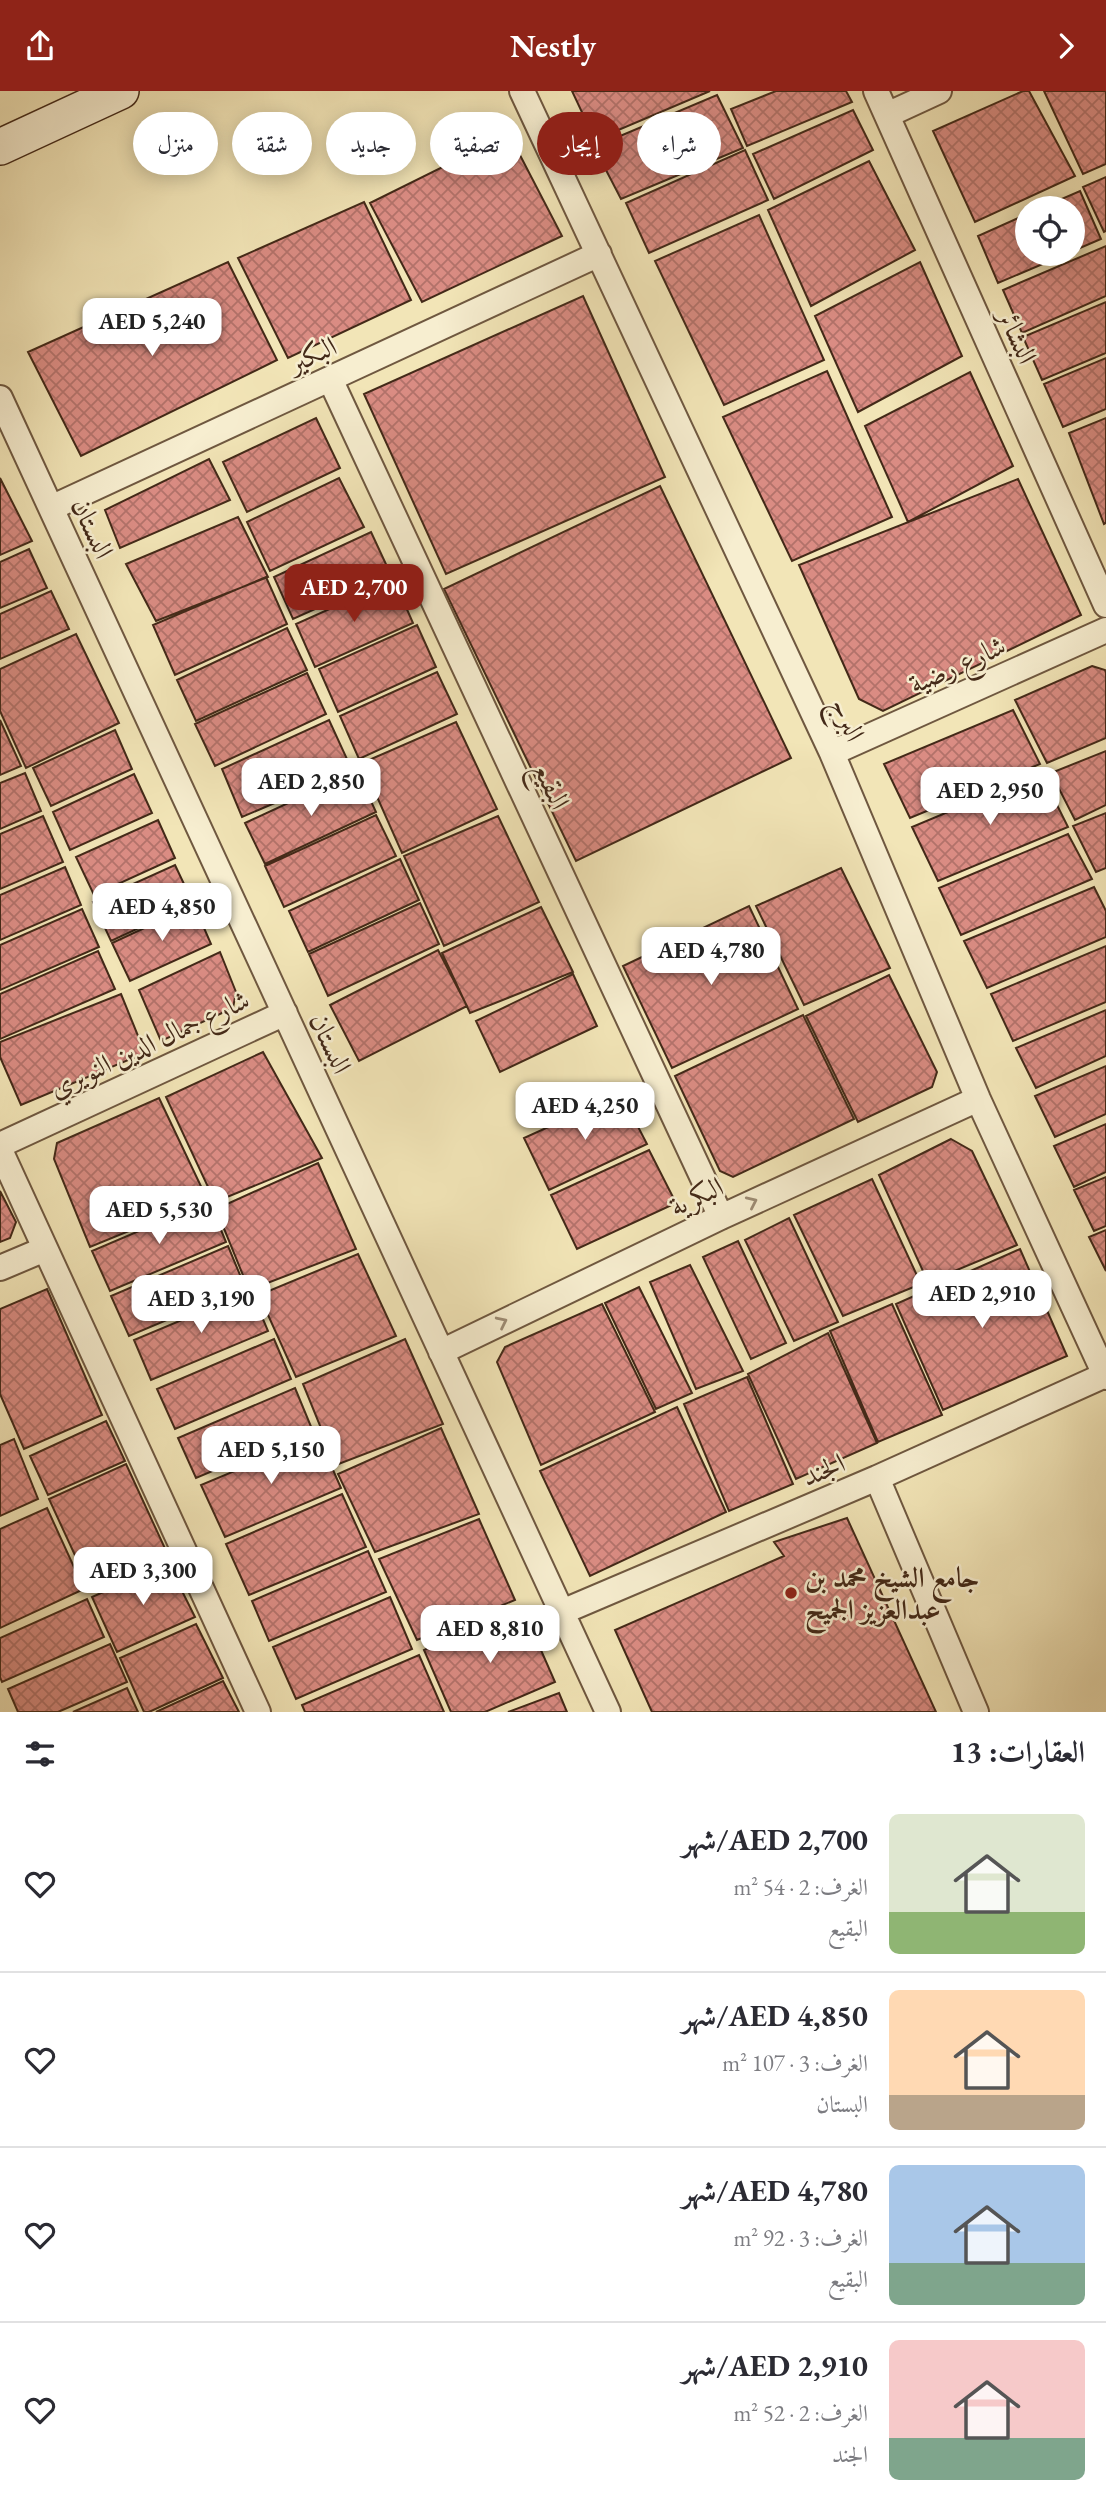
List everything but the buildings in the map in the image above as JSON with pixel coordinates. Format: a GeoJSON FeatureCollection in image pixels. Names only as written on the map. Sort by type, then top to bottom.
{"type":"FeatureCollection","features":[{"type":"Feature","properties":{"kind":"street"},"geometry":{"type":"LineString","coordinates":[[0,147],[121,91]]}},
{"type":"Feature","properties":{"kind":"street","name":"البرج"},"geometry":{"type":"LineString","coordinates":[[522,91],[832,753],[978,1099],[1105,1376]]}},
{"type":"Feature","properties":{"kind":"street","name":"البشائر"},"geometry":{"type":"LineString","coordinates":[[876,91],[1106,605]]}},
{"type":"Feature","properties":{"kind":"street"},"geometry":{"type":"LineString","coordinates":[[887,115],[939,91]]}},
{"type":"Feature","properties":{"kind":"street","name":"البكير"},"geometry":{"type":"LineString","coordinates":[[51,508],[599,254]]}},
{"type":"Feature","properties":{"kind":"street","name":"البقيع"},"geometry":{"type":"LineString","coordinates":[[330,379],[721,1217]]}},
{"type":"Feature","properties":{"kind":"street","name":"البستان"},"geometry":{"type":"LineString","coordinates":[[0,398],[608,1712]]}},
{"type":"Feature","properties":{"kind":"street","name":"شارع رضية"},"geometry":{"type":"LineString","coordinates":[[832,753],[1106,630]]}},
{"type":"Feature","properties":{"kind":"street","name":"شارع جمال الدين النويري"},"geometry":{"type":"LineString","coordinates":[[0,1145],[285,1013]]}},
{"type":"Feature","properties":{"kind":"street","name":"البكرية"},"geometry":{"type":"LineString","coordinates":[[441,1352],[721,1217],[978,1099]]}},
{"type":"Feature","properties":{"kind":"street"},"geometry":{"type":"LineString","coordinates":[[0,1150],[258,1712]]}},
{"type":"Feature","properties":{"kind":"street"},"geometry":{"type":"LineString","coordinates":[[0,1268],[45,1249]]}},
{"type":"Feature","properties":{"kind":"street","name":"الجند"},"geometry":{"type":"LineString","coordinates":[[562,1612],[877,1478],[1105,1376]]}},
{"type":"Feature","properties":{"kind":"street"},"geometry":{"type":"LineString","coordinates":[[877,1478],[976,1712]]}},
{"type":"Feature","properties":{"kind":"place","name":"جامع الشيخ محمد بن عبدالعزيز الجميح"},"geometry":{"type":"Point","coordinates":[791,1593]}}]}
